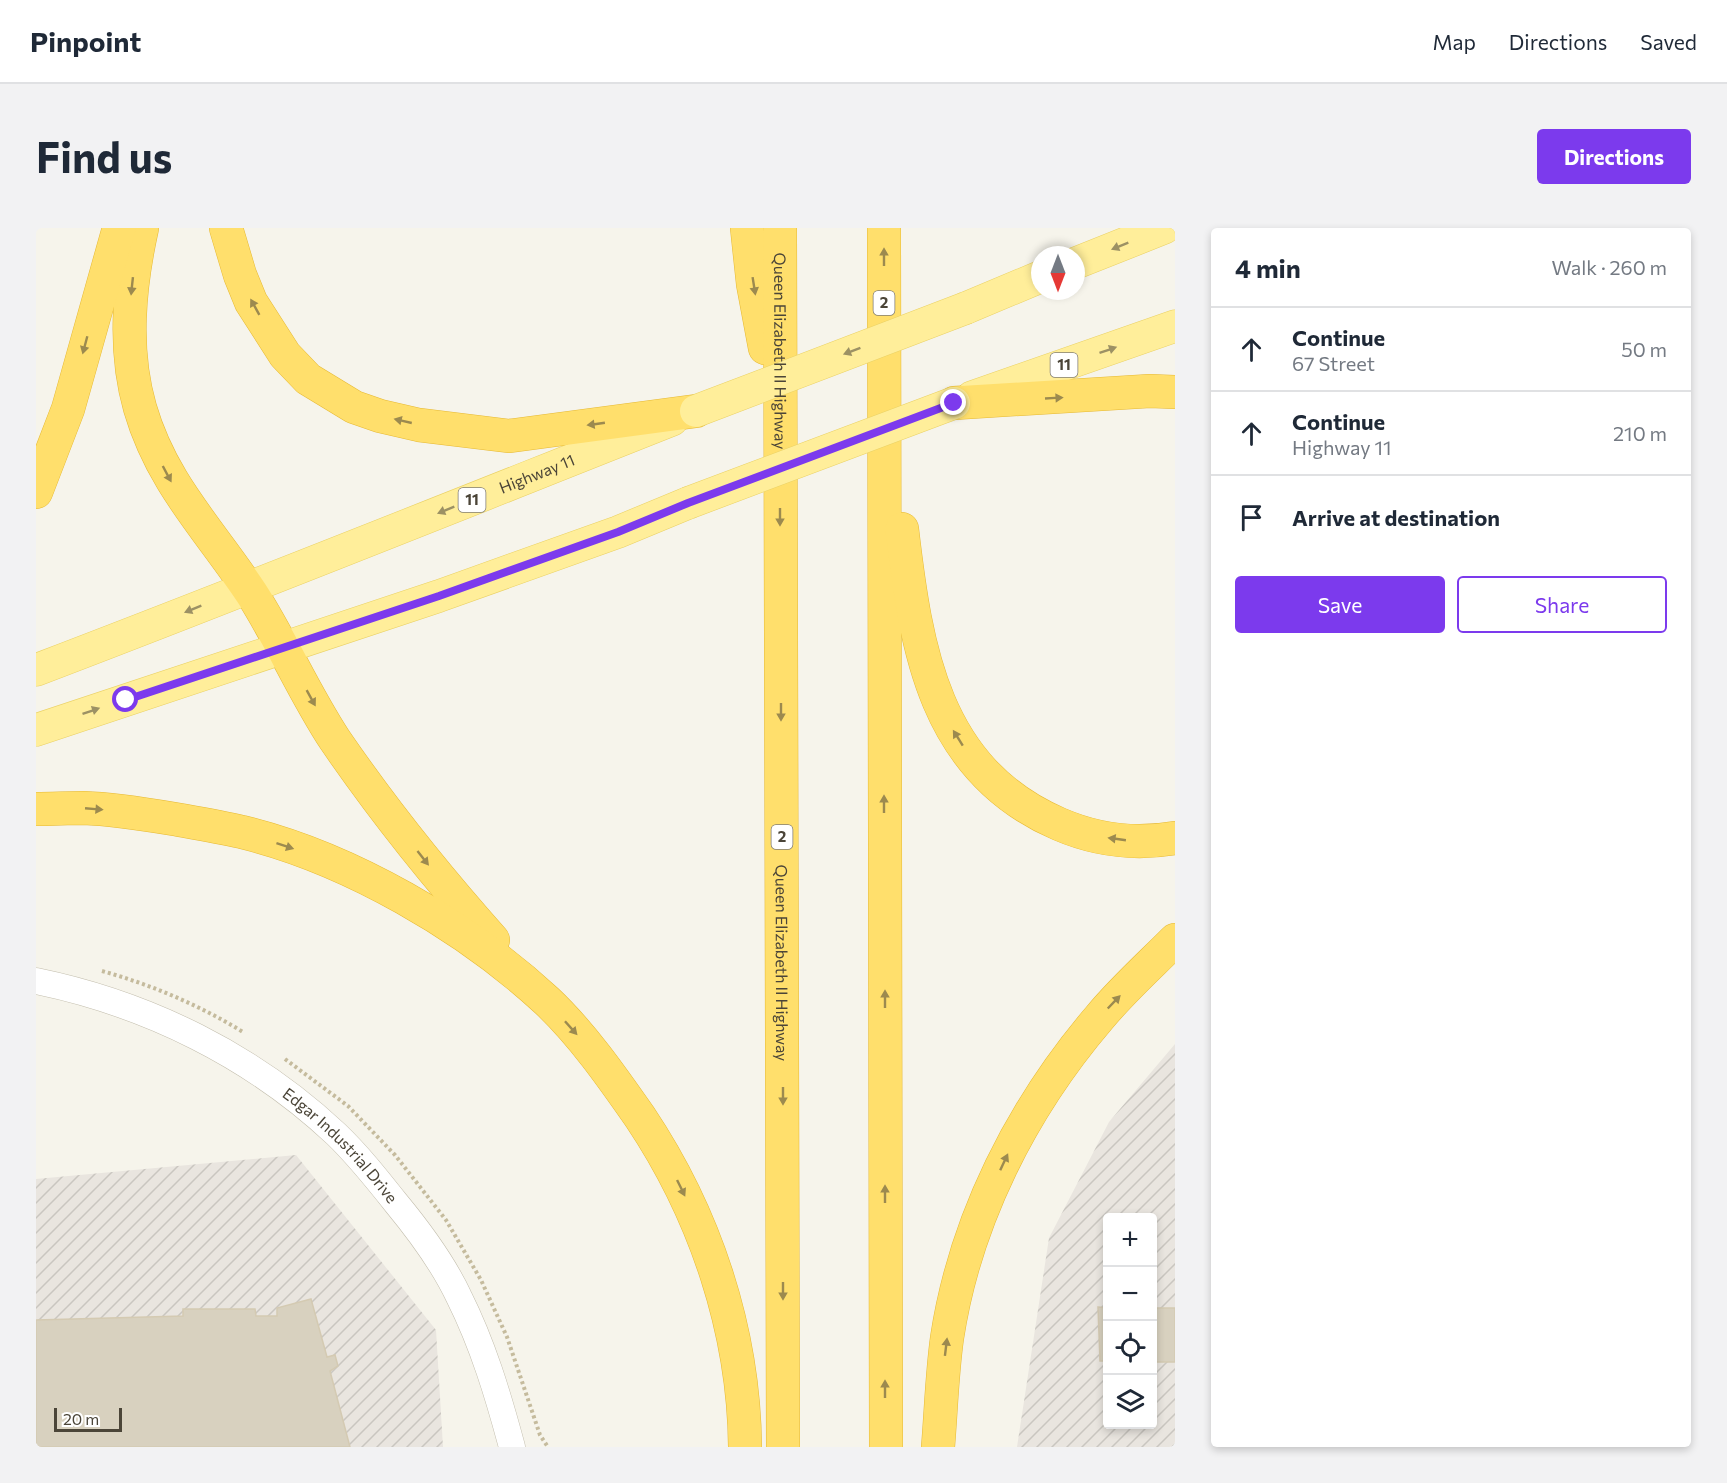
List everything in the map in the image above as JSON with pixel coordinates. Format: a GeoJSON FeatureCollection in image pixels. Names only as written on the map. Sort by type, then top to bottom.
{"type":"FeatureCollection","features":[{"type":"Feature","properties":{"kind":"highway"},"geometry":{"type":"LineString","coordinates":[[36,492],[68,409],[119,228]]}},
{"type":"Feature","properties":{"kind":"highway"},"geometry":{"type":"LineString","coordinates":[[142,228],[135,261],[129,315],[132,363],[140,406],[155,451],[171,482],[268,620],[334,738],[386,810],[443,884],[589,1048],[623,1092],[657,1143],[693,1212],[726,1306],[738,1354],[745,1447]]}},
{"type":"Feature","properties":{"kind":"highway"},"geometry":{"type":"LineString","coordinates":[[226,228],[251,302],[285,355],[308,379],[354,407],[419,425],[510,436],[696,411]]}},
{"type":"Feature","properties":{"kind":"highway"},"geometry":{"type":"LineString","coordinates":[[747,228],[753,285],[780,421]]}},
{"type":"Feature","properties":{"kind":"highway","name":"Queen Elizabeth II Highway"},"geometry":{"type":"LineString","coordinates":[[780,228],[783,1447]]}},
{"type":"Feature","properties":{"kind":"highway","name":"2"},"geometry":{"type":"LineString","coordinates":[[884,228],[886,1447]]}},
{"type":"Feature","properties":{"kind":"highway"},"geometry":{"type":"LineString","coordinates":[[884,379],[915,626],[926,668],[948,722],[961,744],[975,763],[996,783],[1041,816],[1071,829],[1106,838],[1144,843],[1175,838]]}},
{"type":"Feature","properties":{"kind":"highway"},"geometry":{"type":"LineString","coordinates":[[954,403],[1150,391],[1175,392]]}},
{"type":"Feature","properties":{"kind":"highway"},"geometry":{"type":"LineString","coordinates":[[36,810],[84,808],[136,813],[244,833],[303,852],[360,876],[441,920],[492,956],[547,1001]]}},
{"type":"Feature","properties":{"kind":"highway"},"geometry":{"type":"LineString","coordinates":[[938,1447],[943,1376],[954,1302],[976,1227],[1004,1160],[1042,1093],[1066,1060],[1099,1018],[1175,940]]}},
{"type":"Feature","properties":{"kind":"main road"},"geometry":{"type":"LineString","coordinates":[[1085,259],[1164,228]]}},
{"type":"Feature","properties":{"kind":"main road","name":"Highway 11"},"geometry":{"type":"LineString","coordinates":[[36,670],[1031,282]]}},
{"type":"Feature","properties":{"kind":"main road","name":"11"},"geometry":{"type":"LineString","coordinates":[[36,730],[439,596],[618,532],[688,503],[954,403],[1175,326]]}},
{"type":"Feature","properties":{"kind":"street","name":"Edgar Industrial Drive"},"geometry":{"type":"LineString","coordinates":[[36,981],[70,988],[173,1024],[218,1047],[263,1075],[336,1134],[407,1216],[437,1257],[459,1295],[490,1371],[512,1447]]}},
{"type":"Feature","properties":{"kind":"shaded area"},"geometry":{"type":"Polygon","coordinates":[[[1175,1044],[1175,1447],[1017,1447],[1049,1238],[1109,1122],[1175,1044]]]}},
{"type":"Feature","properties":{"kind":"shaded area"},"geometry":{"type":"Polygon","coordinates":[[[296,1155],[436,1330],[443,1447],[36,1447],[36,1179],[296,1155]]]}},
{"type":"Feature","properties":{"kind":"building"},"geometry":{"type":"Polygon","coordinates":[[[311,1299],[327,1357],[335,1355],[338,1366],[330,1371],[350,1447],[36,1447],[36,1320],[183,1316],[183,1309],[255,1309],[256,1316],[277,1316],[277,1308],[311,1299]]]}},
{"type":"Feature","properties":{"kind":"building"},"geometry":{"type":"Polygon","coordinates":[[[1098,1307],[1103,1308],[1103,1361],[1100,1361],[1098,1307]]]}},
{"type":"Feature","properties":{"kind":"building"},"geometry":{"type":"Polygon","coordinates":[[[1157,1308],[1175,1308],[1175,1362],[1157,1362],[1157,1308]]]}},
{"type":"Feature","properties":{"kind":"route"},"geometry":{"type":"LineString","coordinates":[[126,700],[439,596],[618,532],[688,503],[954,403]]}}]}
